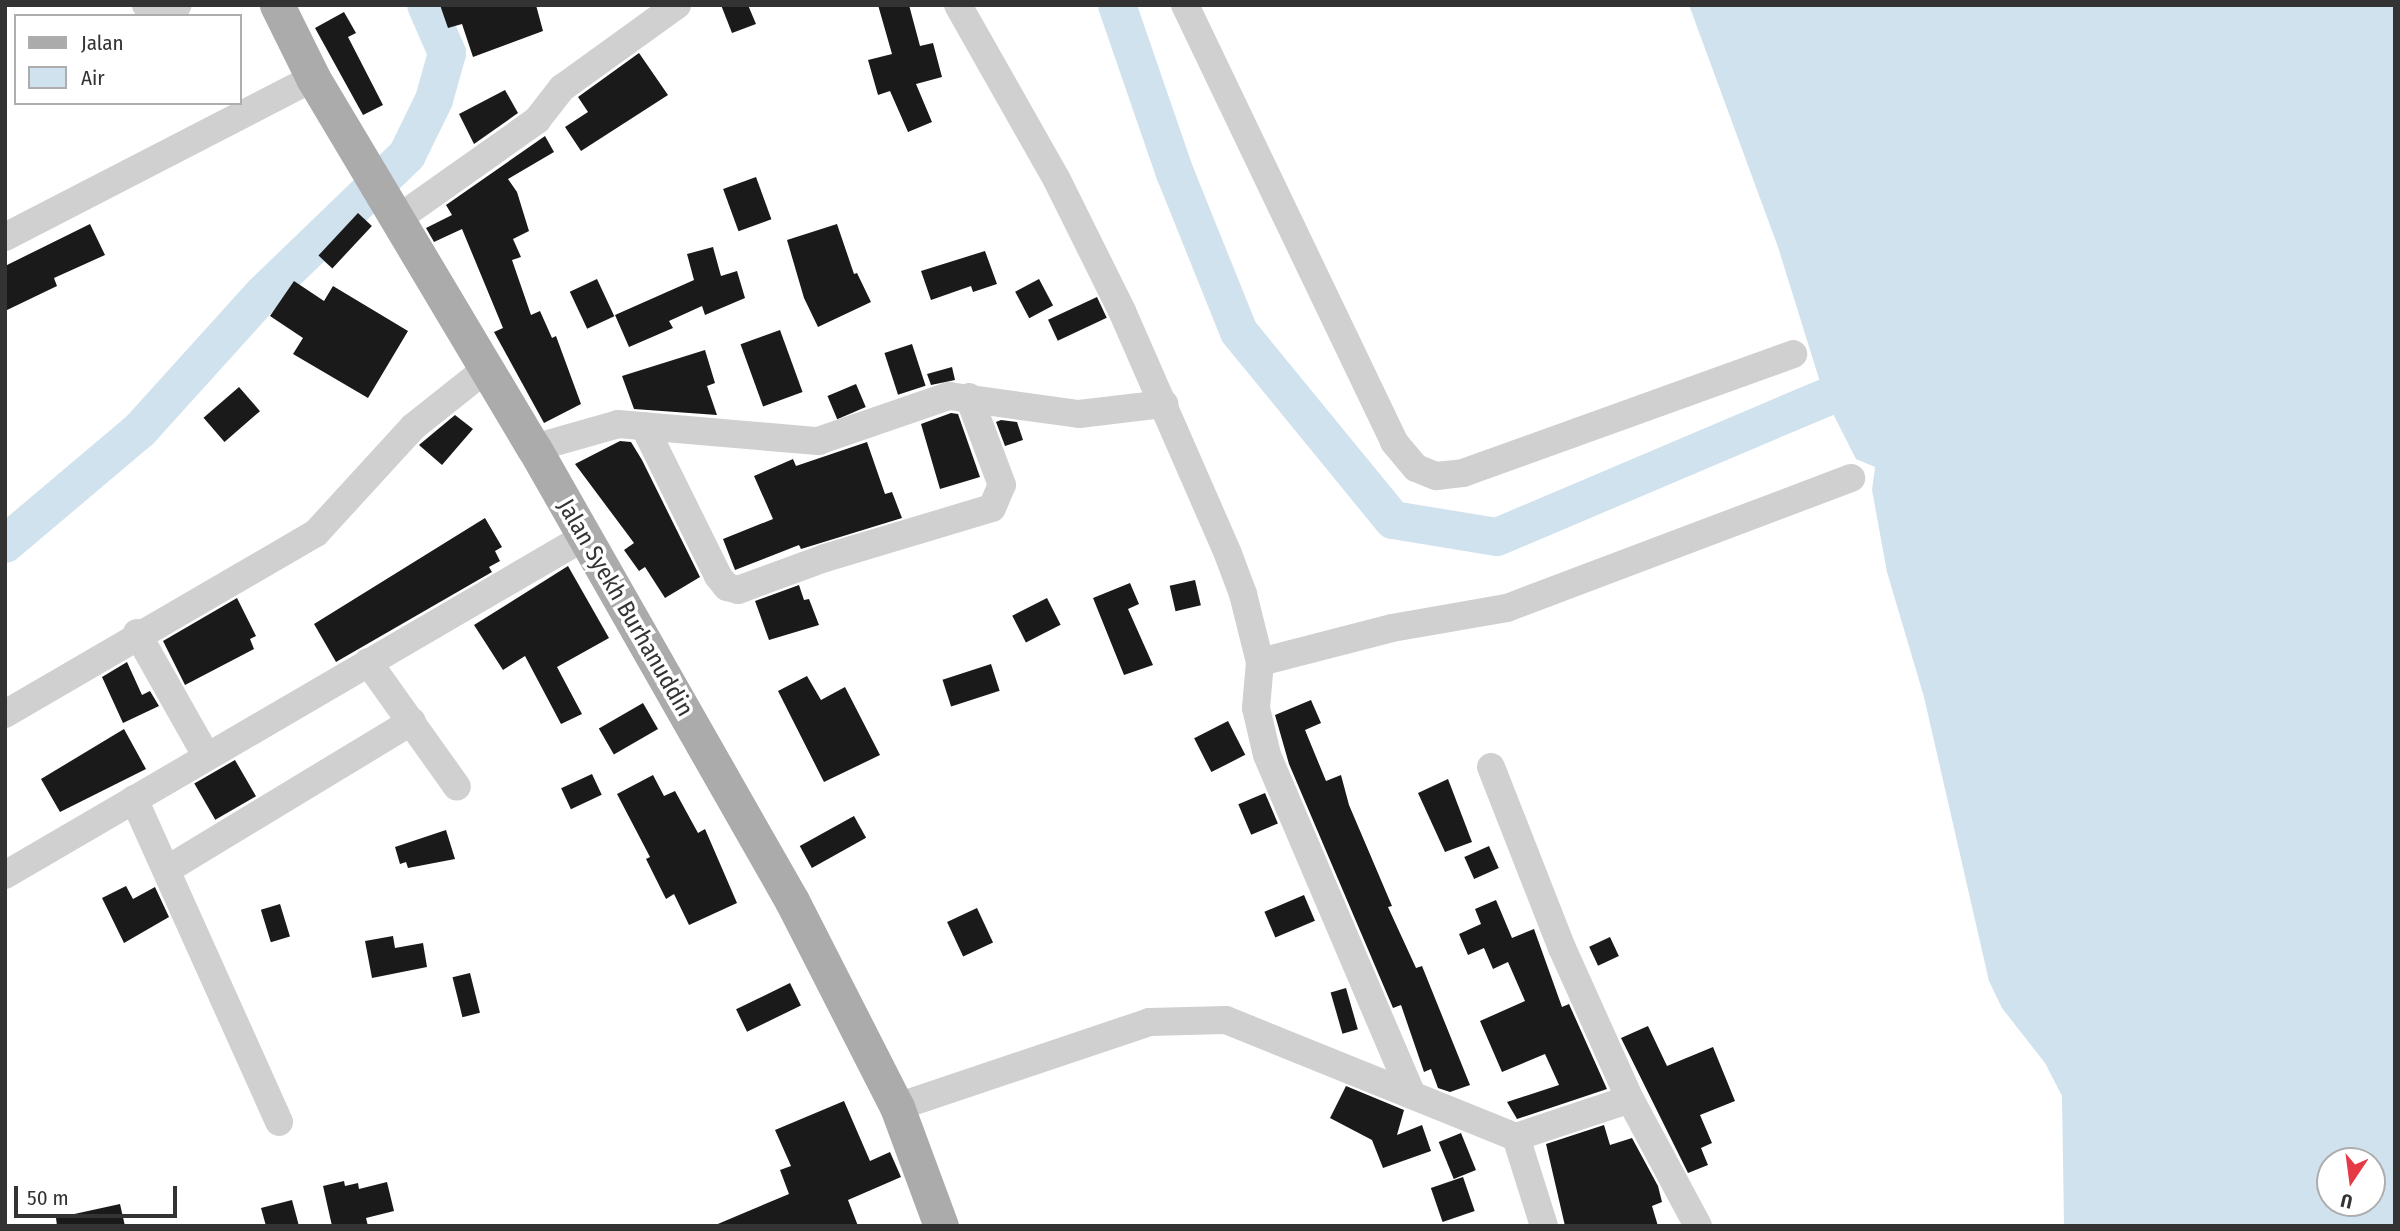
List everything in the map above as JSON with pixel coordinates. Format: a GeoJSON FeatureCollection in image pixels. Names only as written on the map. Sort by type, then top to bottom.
{"type":"FeatureCollection","features":[{"type":"Feature","properties":{"kind":"main road","name":"Jalan Syekh Burhanuddin"},"geometry":{"type":"LineString","coordinates":[[277,5],[313,78],[586,536],[792,901],[897,1107],[941,1226]]}},
{"type":"Feature","properties":{"kind":"street"},"geometry":{"type":"LineString","coordinates":[[146,5],[157,13],[178,5]]}},
{"type":"Feature","properties":{"kind":"street"},"geometry":{"type":"LineString","coordinates":[[390,208],[537,120],[562,88],[677,5]]}},
{"type":"Feature","properties":{"kind":"street"},"geometry":{"type":"LineString","coordinates":[[958,5],[1057,180],[1164,404],[1244,594],[1260,662],[1256,708],[1267,755],[1412,1096]]}},
{"type":"Feature","properties":{"kind":"street"},"geometry":{"type":"LineString","coordinates":[[1185,5],[1394,442],[1416,468],[1436,476],[1463,473],[1793,354]]}},
{"type":"Feature","properties":{"kind":"street"},"geometry":{"type":"LineString","coordinates":[[5,237],[313,78]]}},
{"type":"Feature","properties":{"kind":"street"},"geometry":{"type":"LineString","coordinates":[[5,714],[137,633],[316,533],[413,427],[486,369]]}},
{"type":"Feature","properties":{"kind":"street"},"geometry":{"type":"LineString","coordinates":[[534,448],[600,426],[645,426],[818,441],[937,399],[969,397],[1079,414],[1164,404]]}},
{"type":"Feature","properties":{"kind":"street"},"geometry":{"type":"LineString","coordinates":[[645,426],[718,576],[727,587],[738,590],[825,558],[992,508],[1002,485],[969,397]]}},
{"type":"Feature","properties":{"kind":"street"},"geometry":{"type":"LineString","coordinates":[[1260,662],[1392,628],[1507,608],[1851,478]]}},
{"type":"Feature","properties":{"kind":"street"},"geometry":{"type":"LineString","coordinates":[[5,875],[586,536]]}},
{"type":"Feature","properties":{"kind":"street"},"geometry":{"type":"LineString","coordinates":[[137,633],[206,757]]}},
{"type":"Feature","properties":{"kind":"street"},"geometry":{"type":"LineString","coordinates":[[368,662],[412,720],[457,787]]}},
{"type":"Feature","properties":{"kind":"street"},"geometry":{"type":"LineString","coordinates":[[169,869],[412,720]]}},
{"type":"Feature","properties":{"kind":"street"},"geometry":{"type":"LineString","coordinates":[[1491,767],[1562,948],[1630,1098],[1698,1226]]}},
{"type":"Feature","properties":{"kind":"street"},"geometry":{"type":"LineString","coordinates":[[134,799],[169,869],[279,1122]]}},
{"type":"Feature","properties":{"kind":"street"},"geometry":{"type":"LineString","coordinates":[[897,1107],[1149,1021],[1182,1017],[1226,1020],[1516,1137],[1630,1098]]}},
{"type":"Feature","properties":{"kind":"street"},"geometry":{"type":"LineString","coordinates":[[1516,1137],[1544,1226]]}},
{"type":"Feature","properties":{"kind":"water"},"geometry":{"type":"Polygon","coordinates":[[[1689,5],[2395,5],[2395,1226],[2064,1226],[2062,1096],[2045,1063],[2002,1008],[1989,981],[1924,697],[1887,572],[1872,490],[1875,467],[1856,459],[1825,398],[1778,247],[1689,5]]]}},
{"type":"Feature","properties":{"kind":"building"},"geometry":{"type":"Polygon","coordinates":[[[440,5],[536,5],[543,31],[473,57],[462,24],[448,28],[440,5]]]}},
{"type":"Feature","properties":{"kind":"building"},"geometry":{"type":"Polygon","coordinates":[[[721,5],[748,5],[756,24],[732,33],[721,5]]]}},
{"type":"Feature","properties":{"kind":"building"},"geometry":{"type":"Polygon","coordinates":[[[878,5],[909,5],[920,46],[933,43],[942,77],[916,84],[932,122],[908,132],[890,91],[878,95],[868,60],[892,54],[878,5]]]}},
{"type":"Feature","properties":{"kind":"building"},"geometry":{"type":"Polygon","coordinates":[[[344,12],[356,33],[348,37],[383,105],[363,115],[315,28],[344,12]]]}},
{"type":"Feature","properties":{"kind":"building"},"geometry":{"type":"Polygon","coordinates":[[[639,53],[668,95],[581,151],[565,127],[588,112],[578,97],[639,53]]]}},
{"type":"Feature","properties":{"kind":"building"},"geometry":{"type":"Polygon","coordinates":[[[505,90],[518,113],[474,144],[459,114],[505,90]]]}},
{"type":"Feature","properties":{"kind":"building"},"geometry":{"type":"Polygon","coordinates":[[[545,136],[554,152],[508,179],[517,192],[529,231],[513,239],[521,257],[512,260],[531,315],[540,311],[552,338],[556,336],[581,404],[544,423],[494,332],[503,328],[462,229],[434,242],[426,228],[452,215],[446,205],[545,136]]]}},
{"type":"Feature","properties":{"kind":"building"},"geometry":{"type":"Polygon","coordinates":[[[756,177],[771,219],[739,231],[723,189],[756,177]]]}},
{"type":"Feature","properties":{"kind":"building"},"geometry":{"type":"Polygon","coordinates":[[[358,213],[372,226],[332,268],[318,255],[358,213]]]}},
{"type":"Feature","properties":{"kind":"building"},"geometry":{"type":"Polygon","coordinates":[[[90,224],[105,255],[54,278],[57,286],[5,311],[5,266],[90,224]]]}},
{"type":"Feature","properties":{"kind":"building"},"geometry":{"type":"Polygon","coordinates":[[[837,224],[854,274],[857,273],[871,302],[818,327],[804,298],[787,240],[837,224]]]}},
{"type":"Feature","properties":{"kind":"building"},"geometry":{"type":"Polygon","coordinates":[[[713,247],[721,276],[737,271],[745,298],[705,315],[702,306],[669,321],[673,328],[629,347],[615,315],[694,280],[687,254],[713,247]]]}},
{"type":"Feature","properties":{"kind":"building"},"geometry":{"type":"Polygon","coordinates":[[[985,251],[997,284],[973,292],[971,286],[931,300],[921,271],[985,251]]]}},
{"type":"Feature","properties":{"kind":"building"},"geometry":{"type":"Polygon","coordinates":[[[597,279],[614,316],[587,329],[570,292],[597,279]]]}},
{"type":"Feature","properties":{"kind":"building"},"geometry":{"type":"Polygon","coordinates":[[[1039,279],[1053,305],[1029,318],[1015,292],[1039,279]]]}},
{"type":"Feature","properties":{"kind":"building"},"geometry":{"type":"Polygon","coordinates":[[[294,281],[324,301],[333,286],[408,331],[368,398],[293,354],[303,338],[270,316],[294,281]]]}},
{"type":"Feature","properties":{"kind":"building"},"geometry":{"type":"Polygon","coordinates":[[[1097,297],[1107,318],[1058,341],[1048,320],[1097,297]]]}},
{"type":"Feature","properties":{"kind":"building"},"geometry":{"type":"Polygon","coordinates":[[[780,330],[803,392],[763,406],[741,344],[780,330]]]}},
{"type":"Feature","properties":{"kind":"building"},"geometry":{"type":"Polygon","coordinates":[[[912,344],[926,386],[898,395],[884,353],[912,344]]]}},
{"type":"Feature","properties":{"kind":"building"},"geometry":{"type":"Polygon","coordinates":[[[705,350],[715,383],[707,386],[717,415],[634,409],[622,376],[705,350]]]}},
{"type":"Feature","properties":{"kind":"building"},"geometry":{"type":"Polygon","coordinates":[[[952,367],[955,380],[931,385],[927,374],[952,367]]]}},
{"type":"Feature","properties":{"kind":"building"},"geometry":{"type":"Polygon","coordinates":[[[856,384],[866,407],[837,419],[827,396],[856,384]]]}},
{"type":"Feature","properties":{"kind":"building"},"geometry":{"type":"Polygon","coordinates":[[[239,387],[260,411],[225,442],[204,418],[239,387]]]}},
{"type":"Feature","properties":{"kind":"building"},"geometry":{"type":"Polygon","coordinates":[[[951,413],[958,414],[980,477],[940,489],[921,424],[951,413]]]}},
{"type":"Feature","properties":{"kind":"building"},"geometry":{"type":"Polygon","coordinates":[[[455,415],[473,429],[442,465],[419,445],[455,415]]]}},
{"type":"Feature","properties":{"kind":"building"},"geometry":{"type":"Polygon","coordinates":[[[996,422],[1017,422],[1023,440],[1005,446],[996,422]]]}},
{"type":"Feature","properties":{"kind":"building"},"geometry":{"type":"Polygon","coordinates":[[[620,441],[631,442],[642,460],[700,577],[665,598],[645,567],[639,571],[624,550],[634,543],[575,464],[620,441]]]}},
{"type":"Feature","properties":{"kind":"building"},"geometry":{"type":"Polygon","coordinates":[[[867,442],[885,494],[892,492],[902,518],[801,549],[799,545],[735,570],[723,539],[773,519],[754,476],[793,459],[796,466],[867,442]]]}},
{"type":"Feature","properties":{"kind":"building"},"geometry":{"type":"Polygon","coordinates":[[[485,518],[502,547],[495,551],[500,561],[489,567],[492,572],[336,662],[314,624],[485,518]]]}},
{"type":"Feature","properties":{"kind":"building"},"geometry":{"type":"Polygon","coordinates":[[[568,566],[609,638],[557,667],[582,714],[561,724],[525,656],[503,670],[474,625],[568,566]]]}},
{"type":"Feature","properties":{"kind":"building"},"geometry":{"type":"Polygon","coordinates":[[[1195,580],[1201,605],[1176,611],[1170,586],[1195,580]]]}},
{"type":"Feature","properties":{"kind":"building"},"geometry":{"type":"Polygon","coordinates":[[[1130,583],[1139,604],[1128,609],[1153,665],[1124,675],[1093,598],[1130,583]]]}},
{"type":"Feature","properties":{"kind":"building"},"geometry":{"type":"Polygon","coordinates":[[[799,585],[804,600],[809,599],[819,625],[769,640],[755,601],[799,585]]]}},
{"type":"Feature","properties":{"kind":"building"},"geometry":{"type":"Polygon","coordinates":[[[237,598],[256,636],[250,639],[254,649],[185,685],[163,641],[237,598]]]}},
{"type":"Feature","properties":{"kind":"building"},"geometry":{"type":"Polygon","coordinates":[[[1047,598],[1061,625],[1026,642],[1012,616],[1047,598]]]}},
{"type":"Feature","properties":{"kind":"building"},"geometry":{"type":"Polygon","coordinates":[[[127,662],[142,695],[150,691],[159,706],[123,723],[102,677],[127,662]]]}},
{"type":"Feature","properties":{"kind":"building"},"geometry":{"type":"Polygon","coordinates":[[[991,664],[1000,691],[951,706],[942,680],[991,664]]]}},
{"type":"Feature","properties":{"kind":"building"},"geometry":{"type":"Polygon","coordinates":[[[807,676],[821,700],[845,687],[880,755],[824,782],[778,691],[807,676]]]}},
{"type":"Feature","properties":{"kind":"building"},"geometry":{"type":"Polygon","coordinates":[[[1311,700],[1321,723],[1305,730],[1326,781],[1341,775],[1349,805],[1392,906],[1388,907],[1416,968],[1422,966],[1470,1085],[1450,1092],[1438,1088],[1431,1069],[1424,1072],[1401,1005],[1393,1008],[1289,764],[1275,715],[1311,700]]]}},
{"type":"Feature","properties":{"kind":"building"},"geometry":{"type":"Polygon","coordinates":[[[643,703],[658,729],[614,754],[599,728],[643,703]]]}},
{"type":"Feature","properties":{"kind":"building"},"geometry":{"type":"Polygon","coordinates":[[[1228,721],[1245,755],[1211,772],[1194,738],[1228,721]]]}},
{"type":"Feature","properties":{"kind":"building"},"geometry":{"type":"Polygon","coordinates":[[[124,729],[146,769],[60,812],[41,779],[124,729]]]}},
{"type":"Feature","properties":{"kind":"building"},"geometry":{"type":"Polygon","coordinates":[[[235,760],[256,796],[215,820],[194,784],[235,760]]]}},
{"type":"Feature","properties":{"kind":"building"},"geometry":{"type":"Polygon","coordinates":[[[592,774],[602,795],[571,809],[561,788],[592,774]]]}},
{"type":"Feature","properties":{"kind":"building"},"geometry":{"type":"Polygon","coordinates":[[[653,775],[664,796],[675,791],[698,833],[705,829],[737,903],[689,925],[674,894],[666,899],[646,859],[650,857],[617,794],[653,775]]]}},
{"type":"Feature","properties":{"kind":"building"},"geometry":{"type":"Polygon","coordinates":[[[1448,779],[1472,842],[1445,852],[1418,793],[1448,779]]]}},
{"type":"Feature","properties":{"kind":"building"},"geometry":{"type":"Polygon","coordinates":[[[1265,793],[1278,823],[1251,835],[1238,804],[1265,793]]]}},
{"type":"Feature","properties":{"kind":"building"},"geometry":{"type":"Polygon","coordinates":[[[854,816],[866,838],[812,868],[800,846],[854,816]]]}},
{"type":"Feature","properties":{"kind":"building"},"geometry":{"type":"Polygon","coordinates":[[[446,830],[455,859],[408,868],[406,862],[400,864],[395,847],[446,830]]]}},
{"type":"Feature","properties":{"kind":"building"},"geometry":{"type":"Polygon","coordinates":[[[1489,846],[1499,868],[1474,879],[1464,857],[1489,846]]]}},
{"type":"Feature","properties":{"kind":"building"},"geometry":{"type":"Polygon","coordinates":[[[126,886],[133,899],[155,887],[169,917],[124,943],[102,898],[126,886]]]}},
{"type":"Feature","properties":{"kind":"building"},"geometry":{"type":"Polygon","coordinates":[[[1304,895],[1315,921],[1275,938],[1264,912],[1304,895]]]}},
{"type":"Feature","properties":{"kind":"building"},"geometry":{"type":"Polygon","coordinates":[[[1496,900],[1512,938],[1534,929],[1562,1007],[1569,1004],[1607,1089],[1517,1119],[1507,1102],[1559,1085],[1545,1054],[1502,1072],[1480,1021],[1525,1001],[1508,962],[1493,969],[1484,948],[1468,955],[1459,934],[1481,924],[1475,909],[1496,900]]]}},
{"type":"Feature","properties":{"kind":"building"},"geometry":{"type":"Polygon","coordinates":[[[280,904],[290,937],[271,942],[261,910],[280,904]]]}},
{"type":"Feature","properties":{"kind":"building"},"geometry":{"type":"Polygon","coordinates":[[[977,908],[993,942],[963,956],[947,922],[977,908]]]}},
{"type":"Feature","properties":{"kind":"building"},"geometry":{"type":"Polygon","coordinates":[[[393,936],[395,948],[423,943],[427,967],[372,978],[365,941],[393,936]]]}},
{"type":"Feature","properties":{"kind":"building"},"geometry":{"type":"Polygon","coordinates":[[[1610,937],[1619,956],[1598,966],[1589,947],[1610,937]]]}},
{"type":"Feature","properties":{"kind":"building"},"geometry":{"type":"Polygon","coordinates":[[[470,973],[480,1013],[462,1017],[453,977],[470,973]]]}},
{"type":"Feature","properties":{"kind":"building"},"geometry":{"type":"Polygon","coordinates":[[[790,983],[801,1005],[747,1032],[736,1009],[790,983]]]}},
{"type":"Feature","properties":{"kind":"building"},"geometry":{"type":"Polygon","coordinates":[[[1346,988],[1358,1029],[1342,1034],[1331,992],[1346,988]]]}},
{"type":"Feature","properties":{"kind":"building"},"geometry":{"type":"Polygon","coordinates":[[[1648,1026],[1667,1066],[1713,1047],[1735,1101],[1700,1115],[1712,1143],[1701,1148],[1708,1165],[1688,1173],[1621,1038],[1648,1026]]]}},
{"type":"Feature","properties":{"kind":"building"},"geometry":{"type":"Polygon","coordinates":[[[1346,1086],[1404,1110],[1397,1135],[1422,1125],[1431,1151],[1383,1168],[1372,1140],[1330,1118],[1346,1086]]]}},
{"type":"Feature","properties":{"kind":"building"},"geometry":{"type":"Polygon","coordinates":[[[844,1101],[870,1161],[890,1152],[901,1177],[848,1200],[858,1226],[713,1226],[789,1194],[780,1170],[791,1166],[775,1130],[844,1101]]]}},
{"type":"Feature","properties":{"kind":"building"},"geometry":{"type":"Polygon","coordinates":[[[1604,1125],[1610,1145],[1632,1138],[1658,1186],[1662,1202],[1652,1206],[1658,1226],[1565,1226],[1546,1144],[1604,1125]]]}},
{"type":"Feature","properties":{"kind":"building"},"geometry":{"type":"Polygon","coordinates":[[[1461,1133],[1476,1170],[1454,1179],[1439,1142],[1461,1133]]]}},
{"type":"Feature","properties":{"kind":"building"},"geometry":{"type":"Polygon","coordinates":[[[1463,1177],[1475,1211],[1443,1222],[1431,1188],[1463,1177]]]}},
{"type":"Feature","properties":{"kind":"building"},"geometry":{"type":"Polygon","coordinates":[[[344,1181],[345,1186],[358,1183],[359,1189],[387,1182],[394,1211],[366,1218],[368,1226],[332,1226],[323,1186],[344,1181]]]}},
{"type":"Feature","properties":{"kind":"building"},"geometry":{"type":"Polygon","coordinates":[[[292,1200],[299,1226],[266,1226],[261,1208],[292,1200]]]}},
{"type":"Feature","properties":{"kind":"building"},"geometry":{"type":"Polygon","coordinates":[[[120,1204],[125,1226],[57,1226],[56,1218],[120,1204]]]}},
{"type":"Feature","properties":{"kind":"waterway"},"geometry":{"type":"LineString","coordinates":[[5,544],[140,430],[263,294],[407,155],[434,100],[447,53],[426,5]]}},
{"type":"Feature","properties":{"kind":"waterway"},"geometry":{"type":"LineString","coordinates":[[1117,5],[1175,173],[1239,332],[1393,520],[1497,537],[1825,398]]}}]}
